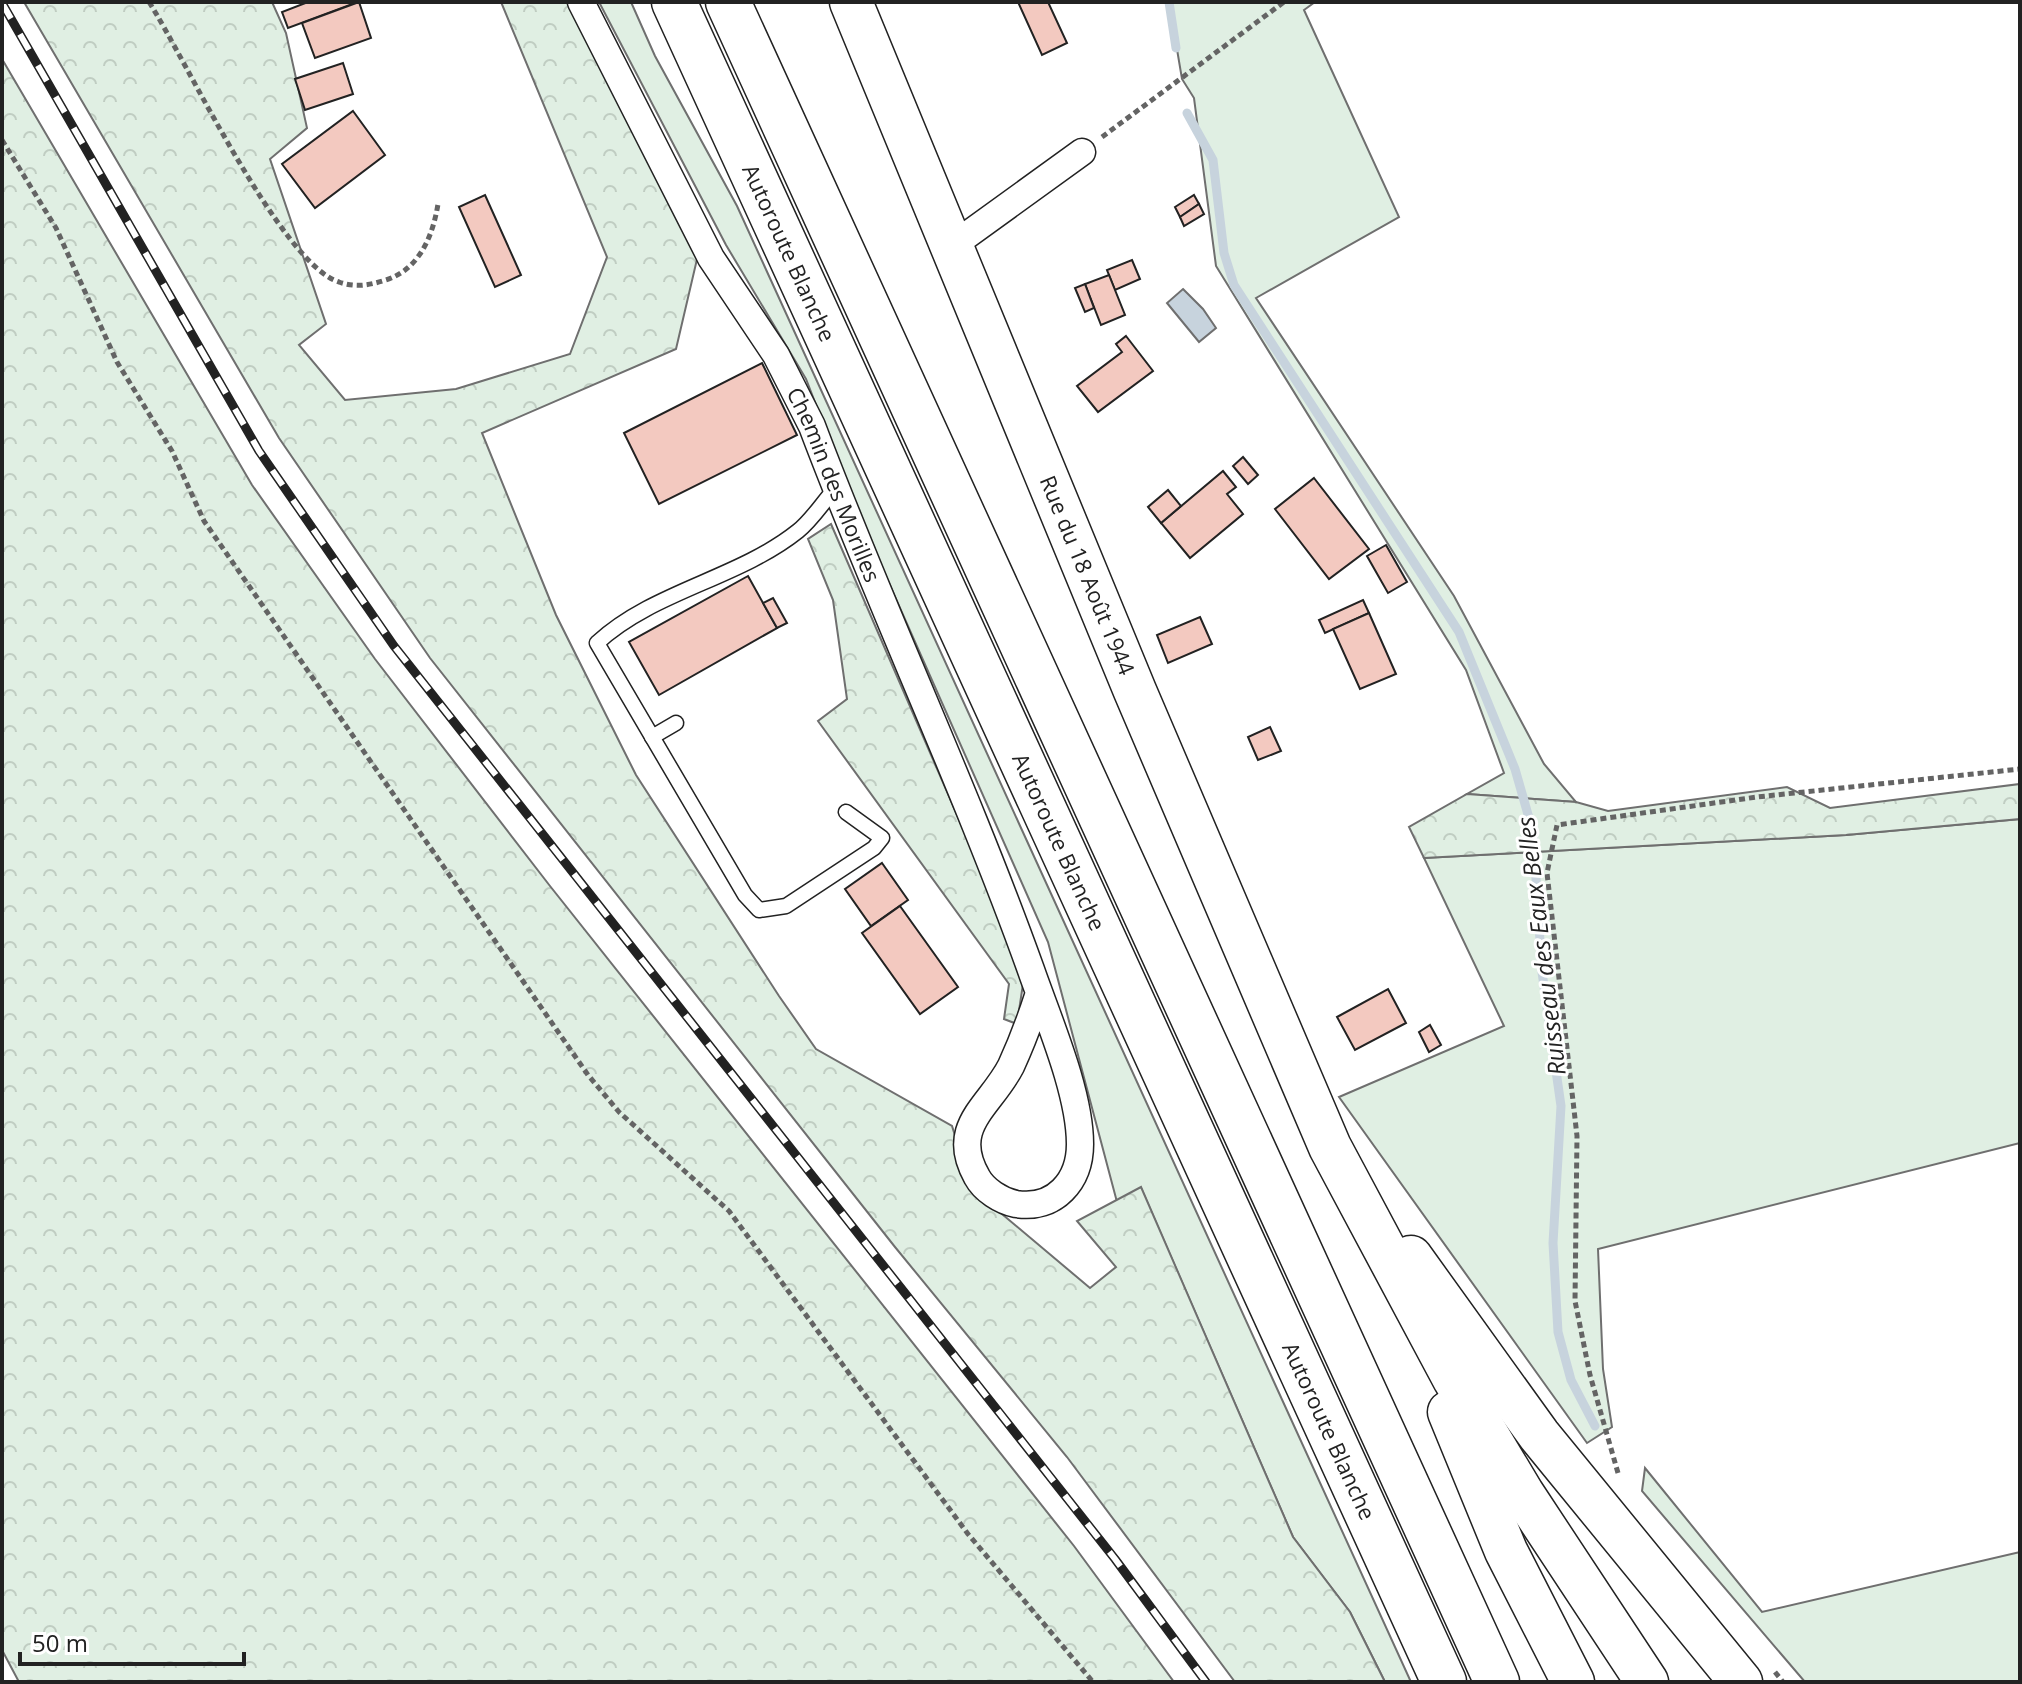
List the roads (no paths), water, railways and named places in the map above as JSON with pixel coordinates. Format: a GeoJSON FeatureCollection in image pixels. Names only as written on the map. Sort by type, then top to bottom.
{"type":"FeatureCollection","features":[{"type":"Feature","properties":{"kind":"highway","name":"Autoroute Blanche"},"geometry":{"type":"LineString","coordinates":[[674,2],[1444,1682]]}},
{"type":"Feature","properties":{"kind":"highway"},"geometry":{"type":"LineString","coordinates":[[728,2],[1497,1682]]}},
{"type":"Feature","properties":{"kind":"main road","name":"Rue du 18 Août 1944"},"geometry":{"type":"LineString","coordinates":[[851,2],[1244,950],[1330,1147]]}},
{"type":"Feature","properties":{"kind":"main road"},"geometry":{"type":"LineString","coordinates":[[1330,1147],[1378,1241],[1523,1494],[1647,1682]]}},
{"type":"Feature","properties":{"kind":"main road"},"geometry":{"type":"LineString","coordinates":[[1330,1147],[1539,1435],[1741,1682]]}},
{"type":"Feature","properties":{"kind":"main road"},"geometry":{"type":"LineString","coordinates":[[1378,1241],[1506,1551],[1573,1682]]}},
{"type":"Feature","properties":{"kind":"street","name":"Chemin des Morilles"},"geometry":{"type":"LineString","coordinates":[[581,2],[711,258],[795,390],[988,853],[1039,993],[1062,1058],[1080,1140],[1080,1153],[1072,1180],[1065,1190],[1043,1202],[1014,1204],[980,1184],[967,1157],[966,1138],[970,1124],[1009,1069],[1039,993]]}},
{"type":"Feature","properties":{"kind":"street"},"geometry":{"type":"LineString","coordinates":[[952,246],[1082,152]]}},
{"type":"Feature","properties":{"kind":"lane"},"geometry":{"type":"LineString","coordinates":[[835,489],[799,531],[741,565],[615,626],[597,643],[745,895],[759,910],[786,906],[874,848],[882,838],[846,812]]}},
{"type":"Feature","properties":{"kind":"lane"},"geometry":{"type":"LineString","coordinates":[[652,737],[676,723]]}},
{"type":"Feature","properties":{"kind":"waterway","name":"Ruisseau des Eaux Belles"},"geometry":{"type":"LineString","coordinates":[[1169,2],[1176,48]]}},
{"type":"Feature","properties":{"kind":"waterway","name":"Ruisseau des Eaux Belles"},"geometry":{"type":"LineString","coordinates":[[1187,113],[1213,160],[1224,253],[1234,285],[1459,632],[1515,769],[1533,832],[1542,972],[1561,1106],[1553,1243],[1558,1332],[1571,1380],[1595,1426]]}},
{"type":"Feature","properties":{"kind":"railway"},"geometry":{"type":"LineString","coordinates":[[2,3],[259,451],[394,646],[1115,1559],[1206,1682]]}}]}
